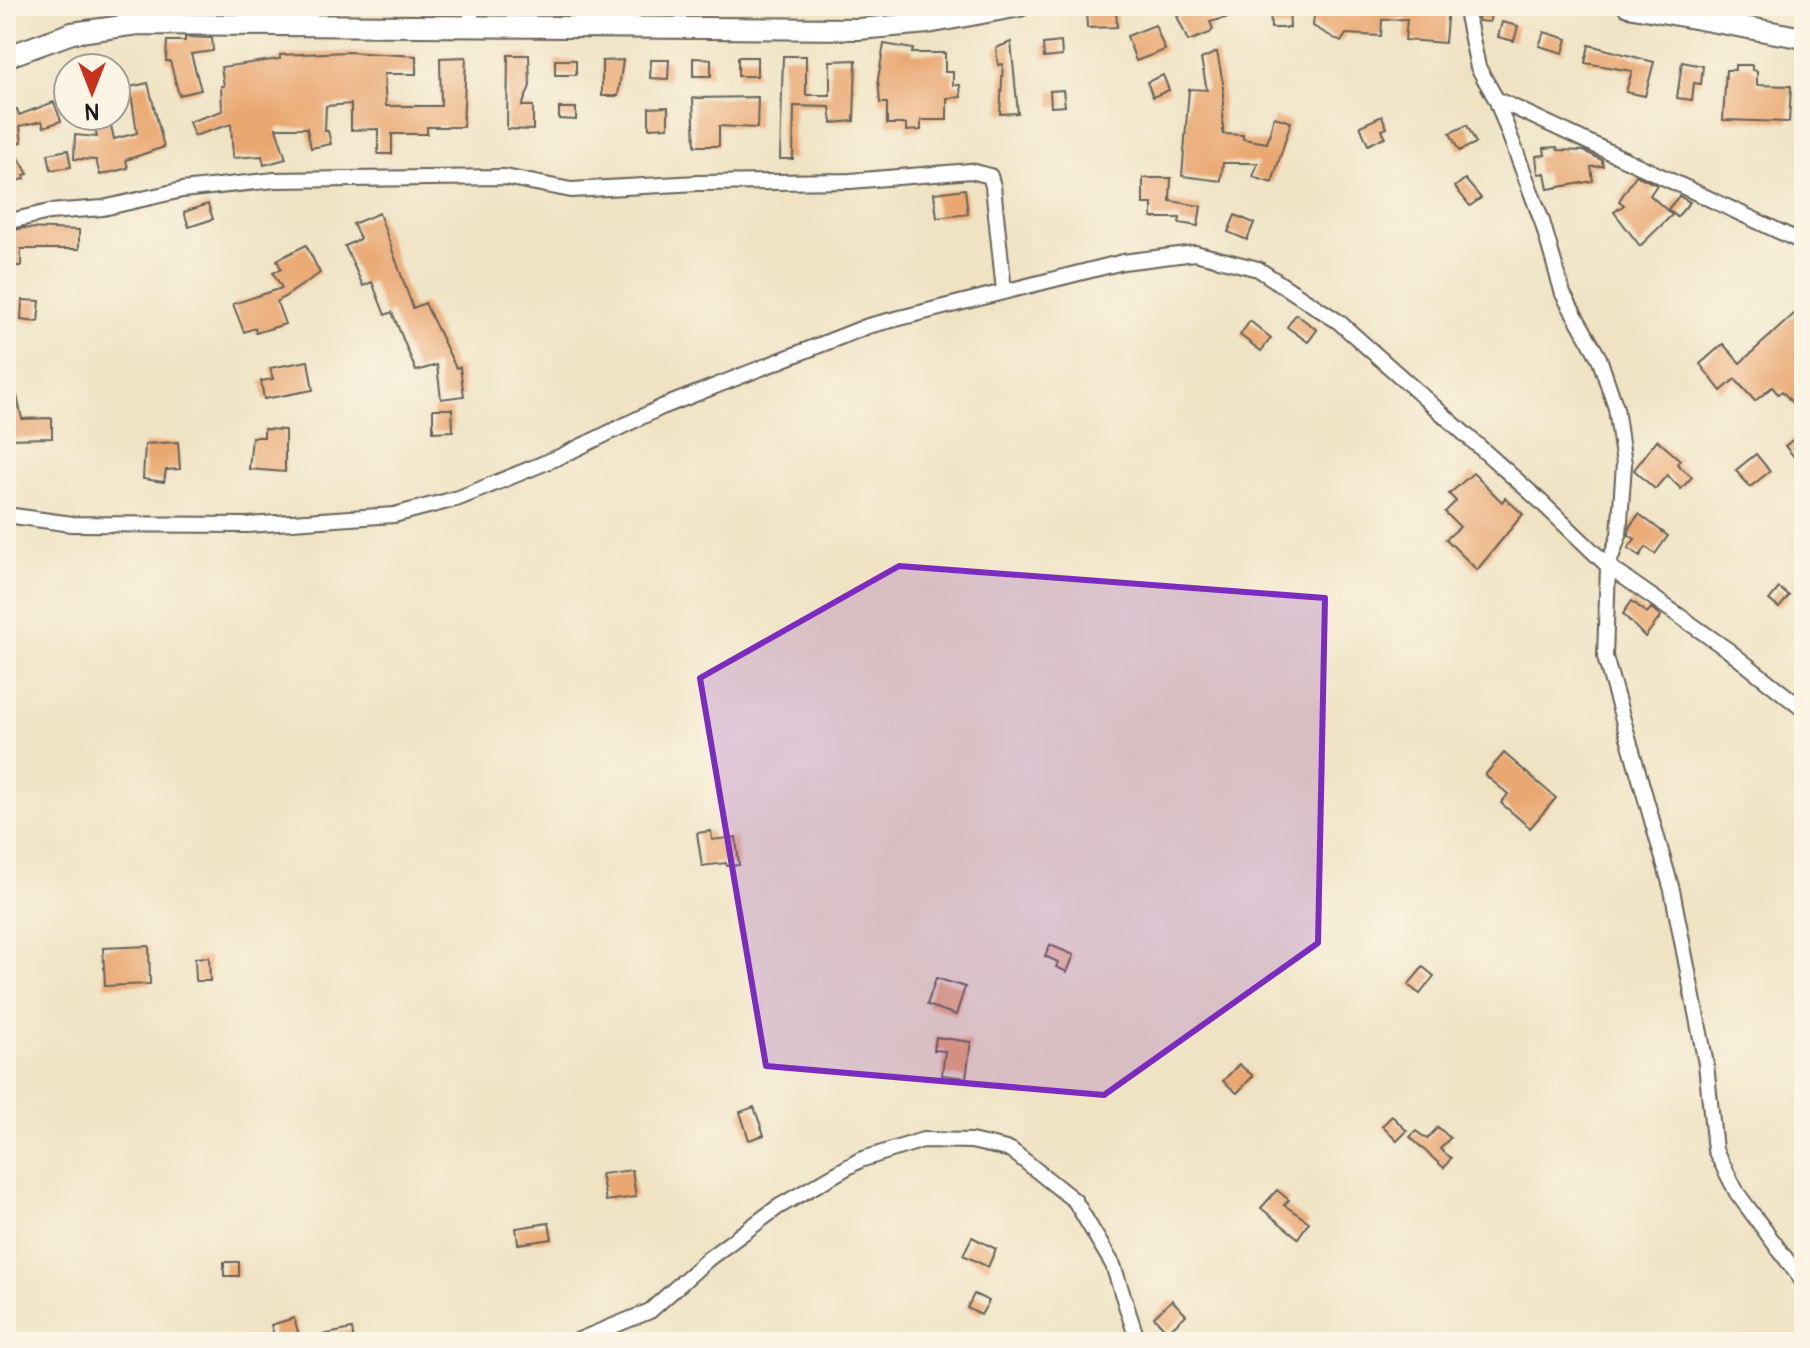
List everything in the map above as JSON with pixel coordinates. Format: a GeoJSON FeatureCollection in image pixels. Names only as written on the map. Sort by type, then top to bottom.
{"type":"FeatureCollection","features":[{"type":"Feature","properties":{"kind":"main road"},"geometry":{"type":"LineString","coordinates":[[6,57],[72,33],[138,24],[471,16],[859,29],[928,23],[1020,6]]}},
{"type":"Feature","properties":{"kind":"main road"},"geometry":{"type":"LineString","coordinates":[[1628,6],[1804,38]]}},
{"type":"Feature","properties":{"kind":"street"},"geometry":{"type":"LineString","coordinates":[[1465,6],[1478,67],[1496,99],[1542,221],[1563,294],[1599,358],[1616,408],[1624,464],[1619,535],[1608,566],[1605,657],[1672,890],[1706,1064],[1715,1150],[1737,1193],[1804,1283]]}},
{"type":"Feature","properties":{"kind":"street"},"geometry":{"type":"LineString","coordinates":[[1496,99],[1804,243]]}},
{"type":"Feature","properties":{"kind":"street"},"geometry":{"type":"LineString","coordinates":[[6,222],[49,212],[103,208],[182,190],[275,180],[505,177],[571,190],[698,183],[850,181],[971,171],[990,176],[1004,291]]}},
{"type":"Feature","properties":{"kind":"street"},"geometry":{"type":"LineString","coordinates":[[6,515],[72,524],[248,525],[394,515],[459,498],[559,457],[662,407],[868,326],[1123,262],[1195,253],[1258,269],[1339,322],[1538,499],[1608,566],[1728,650],[1804,710]]}},
{"type":"Feature","properties":{"kind":"street"},"geometry":{"type":"LineString","coordinates":[[574,1342],[650,1311],[708,1259],[778,1207],[860,1160],[923,1140],[971,1141],[1011,1150],[1075,1201],[1113,1265],[1138,1342]]}},
{"type":"Feature","properties":{"kind":"highlighted area"},"geometry":{"type":"Polygon","coordinates":[[[899,566],[1325,598],[1318,943],[1104,1095],[766,1066],[700,678],[899,566]]]}},
{"type":"Feature","properties":{"kind":"building"},"geometry":{"type":"Polygon","coordinates":[[[1086,6],[1116,6],[1117,27],[1087,28],[1086,6]]]}},
{"type":"Feature","properties":{"kind":"building"},"geometry":{"type":"Polygon","coordinates":[[[1201,6],[1254,6],[1255,10],[1210,22],[1213,29],[1210,33],[1188,41],[1177,16],[1201,6]]]}},
{"type":"Feature","properties":{"kind":"building"},"geometry":{"type":"Polygon","coordinates":[[[1270,6],[1289,6],[1290,28],[1271,28],[1270,6]]]}},
{"type":"Feature","properties":{"kind":"building"},"geometry":{"type":"Polygon","coordinates":[[[1315,6],[1448,6],[1445,43],[1405,40],[1407,19],[1382,20],[1381,36],[1346,34],[1341,42],[1313,26],[1315,6]]]}},
{"type":"Feature","properties":{"kind":"building"},"geometry":{"type":"Polygon","coordinates":[[[1475,6],[1491,6],[1490,22],[1479,21],[1475,6]]]}},
{"type":"Feature","properties":{"kind":"building"},"geometry":{"type":"Polygon","coordinates":[[[1502,22],[1518,26],[1514,41],[1498,37],[1502,22]]]}},
{"type":"Feature","properties":{"kind":"building"},"geometry":{"type":"Polygon","coordinates":[[[1155,25],[1165,50],[1136,61],[1127,36],[1155,25]]]}},
{"type":"Feature","properties":{"kind":"building"},"geometry":{"type":"Polygon","coordinates":[[[1544,32],[1567,39],[1563,53],[1539,46],[1544,32]]]}},
{"type":"Feature","properties":{"kind":"building"},"geometry":{"type":"Polygon","coordinates":[[[185,37],[212,38],[213,51],[191,54],[201,90],[179,95],[170,61],[166,61],[167,41],[185,41],[185,37]]]}},
{"type":"Feature","properties":{"kind":"building"},"geometry":{"type":"Polygon","coordinates":[[[1011,42],[1018,113],[1000,114],[1003,64],[998,65],[996,48],[1011,42]]]}},
{"type":"Feature","properties":{"kind":"building"},"geometry":{"type":"Polygon","coordinates":[[[1061,42],[1062,56],[1044,58],[1043,44],[1061,42]]]}},
{"type":"Feature","properties":{"kind":"building"},"geometry":{"type":"Polygon","coordinates":[[[884,44],[913,49],[912,53],[945,53],[945,72],[953,72],[953,85],[960,85],[961,97],[947,98],[947,120],[921,120],[921,130],[906,131],[906,124],[887,124],[887,103],[880,103],[878,79],[884,44]]]}},
{"type":"Feature","properties":{"kind":"building"},"geometry":{"type":"Polygon","coordinates":[[[1589,45],[1654,62],[1645,96],[1626,92],[1632,71],[1585,63],[1589,45]]]}},
{"type":"Feature","properties":{"kind":"building"},"geometry":{"type":"Polygon","coordinates":[[[348,52],[416,56],[416,74],[384,74],[386,106],[441,106],[440,58],[466,57],[463,127],[427,127],[427,134],[392,134],[392,154],[378,154],[378,129],[351,130],[351,104],[326,106],[325,131],[328,131],[331,144],[311,148],[307,128],[276,128],[286,159],[264,165],[262,156],[233,158],[231,124],[194,136],[189,122],[222,111],[221,86],[224,86],[221,67],[280,59],[280,55],[348,52]]]}},
{"type":"Feature","properties":{"kind":"building"},"geometry":{"type":"Polygon","coordinates":[[[1217,52],[1223,83],[1223,134],[1243,135],[1243,139],[1267,143],[1274,117],[1291,122],[1272,183],[1253,177],[1258,163],[1223,163],[1221,181],[1182,176],[1189,89],[1207,90],[1201,59],[1217,52]]]}},
{"type":"Feature","properties":{"kind":"building"},"geometry":{"type":"Polygon","coordinates":[[[508,55],[529,55],[530,86],[522,106],[533,106],[533,130],[507,129],[508,55]]]}},
{"type":"Feature","properties":{"kind":"building"},"geometry":{"type":"Polygon","coordinates":[[[783,56],[806,56],[806,95],[830,95],[830,61],[856,60],[854,121],[832,123],[830,107],[794,106],[793,159],[780,159],[783,56]]]}},
{"type":"Feature","properties":{"kind":"building"},"geometry":{"type":"Polygon","coordinates":[[[738,57],[757,57],[757,76],[738,76],[738,57]]]}},
{"type":"Feature","properties":{"kind":"building"},"geometry":{"type":"Polygon","coordinates":[[[693,58],[711,59],[711,76],[693,76],[693,58]]]}},
{"type":"Feature","properties":{"kind":"building"},"geometry":{"type":"Polygon","coordinates":[[[555,60],[576,60],[576,75],[555,75],[555,60]]]}},
{"type":"Feature","properties":{"kind":"building"},"geometry":{"type":"Polygon","coordinates":[[[623,60],[618,96],[602,96],[602,61],[623,60]]]}},
{"type":"Feature","properties":{"kind":"building"},"geometry":{"type":"Polygon","coordinates":[[[651,60],[669,60],[668,79],[650,78],[651,60]]]}},
{"type":"Feature","properties":{"kind":"building"},"geometry":{"type":"Polygon","coordinates":[[[1682,62],[1703,66],[1701,84],[1694,83],[1692,100],[1677,98],[1682,62]]]}},
{"type":"Feature","properties":{"kind":"building"},"geometry":{"type":"Polygon","coordinates":[[[1735,65],[1752,65],[1752,70],[1757,71],[1757,85],[1791,86],[1789,122],[1723,120],[1726,70],[1735,70],[1735,65]]]}},
{"type":"Feature","properties":{"kind":"building"},"geometry":{"type":"Polygon","coordinates":[[[1163,75],[1169,90],[1153,97],[1147,82],[1163,75]]]}},
{"type":"Feature","properties":{"kind":"building"},"geometry":{"type":"Polygon","coordinates":[[[148,83],[164,147],[126,160],[128,168],[100,175],[96,160],[74,159],[75,135],[97,137],[96,132],[112,132],[114,139],[137,133],[132,87],[148,83]]]}},
{"type":"Feature","properties":{"kind":"building"},"geometry":{"type":"Polygon","coordinates":[[[1063,90],[1065,106],[1051,107],[1050,91],[1063,90]]]}},
{"type":"Feature","properties":{"kind":"building"},"geometry":{"type":"Polygon","coordinates":[[[758,97],[757,128],[719,126],[719,146],[695,146],[693,98],[758,97]]]}},
{"type":"Feature","properties":{"kind":"building"},"geometry":{"type":"Polygon","coordinates":[[[52,103],[52,124],[44,127],[42,121],[20,126],[22,142],[11,144],[28,174],[24,175],[25,179],[6,183],[6,112],[17,109],[19,115],[52,103]]]}},
{"type":"Feature","properties":{"kind":"building"},"geometry":{"type":"Polygon","coordinates":[[[668,107],[668,127],[649,128],[649,108],[668,107]]]}},
{"type":"Feature","properties":{"kind":"building"},"geometry":{"type":"Polygon","coordinates":[[[559,108],[576,108],[576,120],[559,119],[559,108]]]}},
{"type":"Feature","properties":{"kind":"building"},"geometry":{"type":"Polygon","coordinates":[[[1382,116],[1387,128],[1382,130],[1385,137],[1368,145],[1360,126],[1382,116]]]}},
{"type":"Feature","properties":{"kind":"building"},"geometry":{"type":"Polygon","coordinates":[[[1467,125],[1476,143],[1459,151],[1450,133],[1467,125]]]}},
{"type":"Feature","properties":{"kind":"building"},"geometry":{"type":"Polygon","coordinates":[[[1557,147],[1558,150],[1584,151],[1602,160],[1603,166],[1591,167],[1593,181],[1548,189],[1545,173],[1538,174],[1536,156],[1545,155],[1544,148],[1557,147]]]}},
{"type":"Feature","properties":{"kind":"building"},"geometry":{"type":"Polygon","coordinates":[[[68,150],[71,167],[51,170],[48,154],[68,150]]]}},
{"type":"Feature","properties":{"kind":"building"},"geometry":{"type":"Polygon","coordinates":[[[1636,175],[1657,185],[1650,195],[1672,215],[1640,246],[1614,212],[1624,205],[1619,201],[1636,175]]]}},
{"type":"Feature","properties":{"kind":"building"},"geometry":{"type":"Polygon","coordinates":[[[1143,178],[1171,178],[1170,201],[1201,206],[1198,226],[1179,223],[1180,218],[1152,218],[1152,204],[1143,204],[1143,178]]]}},
{"type":"Feature","properties":{"kind":"building"},"geometry":{"type":"Polygon","coordinates":[[[1465,179],[1481,198],[1470,206],[1455,187],[1465,179]]]}},
{"type":"Feature","properties":{"kind":"building"},"geometry":{"type":"Polygon","coordinates":[[[965,189],[968,214],[937,218],[934,193],[965,189]]]}},
{"type":"Feature","properties":{"kind":"building"},"geometry":{"type":"Polygon","coordinates":[[[1679,196],[1690,202],[1677,217],[1668,209],[1679,196]]]}},
{"type":"Feature","properties":{"kind":"building"},"geometry":{"type":"Polygon","coordinates":[[[208,204],[213,219],[189,227],[184,212],[208,204]]]}},
{"type":"Feature","properties":{"kind":"building"},"geometry":{"type":"Polygon","coordinates":[[[379,213],[413,308],[425,303],[456,368],[460,367],[464,396],[441,399],[437,365],[416,371],[392,312],[385,315],[372,282],[363,286],[345,246],[360,239],[353,224],[379,213]]]}},
{"type":"Feature","properties":{"kind":"building"},"geometry":{"type":"Polygon","coordinates":[[[1235,215],[1254,223],[1247,240],[1228,232],[1235,215]]]}},
{"type":"Feature","properties":{"kind":"building"},"geometry":{"type":"Polygon","coordinates":[[[23,228],[79,230],[79,249],[21,249],[21,266],[8,266],[7,232],[23,228]]]}},
{"type":"Feature","properties":{"kind":"building"},"geometry":{"type":"Polygon","coordinates":[[[306,245],[320,273],[277,302],[285,324],[256,333],[255,328],[244,332],[233,304],[282,288],[273,273],[281,269],[277,260],[306,245]]]}},
{"type":"Feature","properties":{"kind":"building"},"geometry":{"type":"Polygon","coordinates":[[[22,300],[40,301],[38,322],[21,320],[22,300]]]}},
{"type":"Feature","properties":{"kind":"building"},"geometry":{"type":"Polygon","coordinates":[[[1804,305],[1804,416],[1782,391],[1778,394],[1772,387],[1755,401],[1735,379],[1721,391],[1700,364],[1723,344],[1740,363],[1804,305]]]}},
{"type":"Feature","properties":{"kind":"building"},"geometry":{"type":"Polygon","coordinates":[[[1296,314],[1317,330],[1308,342],[1287,327],[1296,314]]]}},
{"type":"Feature","properties":{"kind":"building"},"geometry":{"type":"Polygon","coordinates":[[[1250,321],[1271,338],[1261,351],[1240,335],[1250,321]]]}},
{"type":"Feature","properties":{"kind":"building"},"geometry":{"type":"Polygon","coordinates":[[[308,361],[313,390],[264,399],[261,381],[273,379],[270,368],[308,361]]]}},
{"type":"Feature","properties":{"kind":"building"},"geometry":{"type":"Polygon","coordinates":[[[6,395],[17,396],[22,419],[52,418],[52,438],[6,439],[6,395]]]}},
{"type":"Feature","properties":{"kind":"building"},"geometry":{"type":"Polygon","coordinates":[[[433,409],[452,409],[453,431],[433,432],[433,409]]]}},
{"type":"Feature","properties":{"kind":"building"},"geometry":{"type":"Polygon","coordinates":[[[264,429],[285,430],[285,472],[249,469],[252,437],[264,437],[264,429]]]}},
{"type":"Feature","properties":{"kind":"building"},"geometry":{"type":"Polygon","coordinates":[[[1804,431],[1804,469],[1785,446],[1804,431]]]}},
{"type":"Feature","properties":{"kind":"building"},"geometry":{"type":"Polygon","coordinates":[[[1657,440],[1680,460],[1677,464],[1692,477],[1681,489],[1667,475],[1655,489],[1634,470],[1657,440]]]}},
{"type":"Feature","properties":{"kind":"building"},"geometry":{"type":"Polygon","coordinates":[[[178,442],[180,469],[166,470],[164,482],[143,479],[145,444],[178,442]]]}},
{"type":"Feature","properties":{"kind":"building"},"geometry":{"type":"Polygon","coordinates":[[[1756,454],[1770,471],[1750,487],[1736,470],[1756,454]]]}},
{"type":"Feature","properties":{"kind":"building"},"geometry":{"type":"Polygon","coordinates":[[[1473,473],[1502,502],[1505,498],[1523,514],[1477,570],[1446,539],[1460,527],[1445,512],[1456,501],[1449,494],[1473,473]]]}},
{"type":"Feature","properties":{"kind":"building"},"geometry":{"type":"Polygon","coordinates":[[[1639,514],[1668,536],[1655,554],[1646,547],[1640,556],[1628,548],[1635,539],[1629,535],[1630,526],[1639,514]]]}},
{"type":"Feature","properties":{"kind":"building"},"geometry":{"type":"Polygon","coordinates":[[[1779,588],[1789,596],[1779,608],[1769,600],[1779,588]]]}},
{"type":"Feature","properties":{"kind":"building"},"geometry":{"type":"Polygon","coordinates":[[[1632,601],[1647,613],[1651,608],[1661,616],[1645,637],[1623,614],[1632,601]]]}},
{"type":"Feature","properties":{"kind":"building"},"geometry":{"type":"Polygon","coordinates":[[[1504,753],[1556,798],[1530,828],[1501,803],[1508,794],[1485,775],[1504,753]]]}},
{"type":"Feature","properties":{"kind":"building"},"geometry":{"type":"Polygon","coordinates":[[[711,831],[712,840],[736,837],[739,865],[702,866],[697,833],[711,831]]]}},
{"type":"Feature","properties":{"kind":"building"},"geometry":{"type":"Polygon","coordinates":[[[1050,945],[1074,955],[1067,972],[1056,967],[1058,962],[1045,956],[1050,945]]]}},
{"type":"Feature","properties":{"kind":"building"},"geometry":{"type":"Polygon","coordinates":[[[149,946],[150,984],[105,986],[103,948],[149,946]]]}},
{"type":"Feature","properties":{"kind":"building"},"geometry":{"type":"Polygon","coordinates":[[[209,957],[210,981],[196,981],[195,958],[209,957]]]}},
{"type":"Feature","properties":{"kind":"building"},"geometry":{"type":"Polygon","coordinates":[[[1423,967],[1434,976],[1420,994],[1408,985],[1423,967]]]}},
{"type":"Feature","properties":{"kind":"building"},"geometry":{"type":"Polygon","coordinates":[[[936,978],[965,987],[956,1015],[927,1005],[936,978]]]}},
{"type":"Feature","properties":{"kind":"building"},"geometry":{"type":"Polygon","coordinates":[[[936,1037],[971,1042],[966,1078],[942,1075],[945,1051],[934,1050],[936,1037]]]}},
{"type":"Feature","properties":{"kind":"building"},"geometry":{"type":"Polygon","coordinates":[[[1239,1064],[1253,1076],[1237,1093],[1223,1081],[1239,1064]]]}},
{"type":"Feature","properties":{"kind":"building"},"geometry":{"type":"Polygon","coordinates":[[[754,1107],[764,1135],[749,1140],[740,1112],[754,1107]]]}},
{"type":"Feature","properties":{"kind":"building"},"geometry":{"type":"Polygon","coordinates":[[[1392,1116],[1407,1131],[1397,1141],[1382,1126],[1392,1116]]]}},
{"type":"Feature","properties":{"kind":"building"},"geometry":{"type":"Polygon","coordinates":[[[1438,1127],[1450,1138],[1440,1149],[1451,1158],[1444,1168],[1410,1137],[1416,1131],[1427,1139],[1438,1127]]]}},
{"type":"Feature","properties":{"kind":"building"},"geometry":{"type":"Polygon","coordinates":[[[632,1170],[636,1197],[606,1201],[601,1174],[632,1170]]]}},
{"type":"Feature","properties":{"kind":"building"},"geometry":{"type":"Polygon","coordinates":[[[1277,1190],[1289,1200],[1284,1205],[1309,1222],[1298,1238],[1261,1208],[1277,1190]]]}},
{"type":"Feature","properties":{"kind":"building"},"geometry":{"type":"Polygon","coordinates":[[[549,1223],[552,1239],[518,1244],[516,1228],[549,1223]]]}},
{"type":"Feature","properties":{"kind":"building"},"geometry":{"type":"Polygon","coordinates":[[[972,1237],[996,1249],[988,1267],[963,1255],[972,1237]]]}},
{"type":"Feature","properties":{"kind":"building"},"geometry":{"type":"Polygon","coordinates":[[[224,1262],[239,1262],[239,1276],[224,1276],[224,1262]]]}},
{"type":"Feature","properties":{"kind":"building"},"geometry":{"type":"Polygon","coordinates":[[[974,1294],[989,1301],[981,1315],[967,1308],[974,1294]]]}},
{"type":"Feature","properties":{"kind":"building"},"geometry":{"type":"Polygon","coordinates":[[[1172,1300],[1186,1315],[1167,1332],[1154,1317],[1172,1300]]]}},
{"type":"Feature","properties":{"kind":"building"},"geometry":{"type":"Polygon","coordinates":[[[294,1318],[301,1342],[276,1342],[271,1325],[294,1318]]]}},
{"type":"Feature","properties":{"kind":"building"},"geometry":{"type":"Polygon","coordinates":[[[352,1329],[354,1342],[318,1342],[317,1336],[352,1329]]]}}]}
